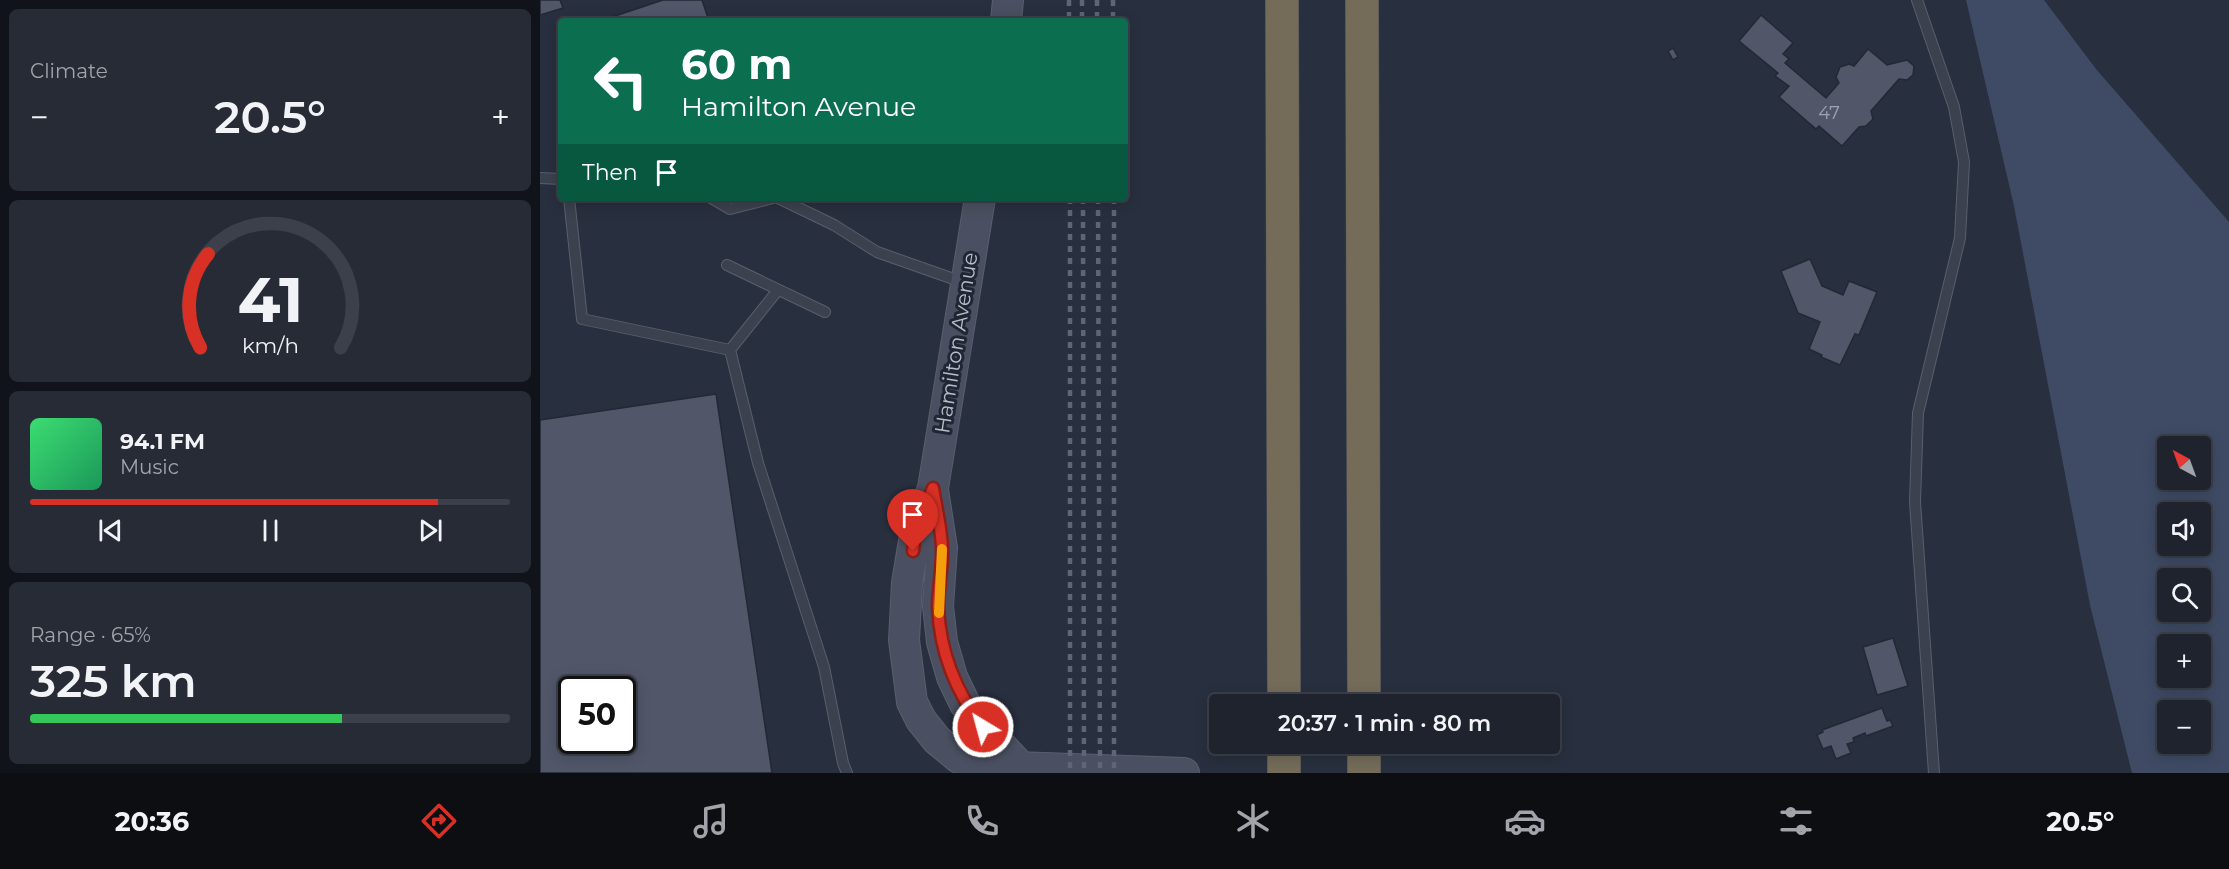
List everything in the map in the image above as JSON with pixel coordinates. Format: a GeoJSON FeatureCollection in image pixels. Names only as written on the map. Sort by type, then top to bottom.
{"type":"FeatureCollection","features":[{"type":"Feature","properties":{"kind":"highway"},"geometry":{"type":"LineString","coordinates":[[1282,0],[1284,694]]}},
{"type":"Feature","properties":{"kind":"highway"},"geometry":{"type":"LineString","coordinates":[[1362,0],[1364,694]]}},
{"type":"Feature","properties":{"kind":"highway"},"geometry":{"type":"LineString","coordinates":[[1364,754],[1364,773]]}},
{"type":"Feature","properties":{"kind":"main road"},"geometry":{"type":"LineString","coordinates":[[1006,18],[1008,0]]}},
{"type":"Feature","properties":{"kind":"main road","name":"Hamilton Avenue"},"geometry":{"type":"LineString","coordinates":[[979,201],[933,488],[915,535],[907,583],[904,640],[912,702],[921,720],[937,740],[958,758],[988,766],[1184,773]]}},
{"type":"Feature","properties":{"kind":"main road","name":"Hamilton Avenue"},"geometry":{"type":"LineString","coordinates":[[933,488],[942,548],[938,606],[942,642],[952,676],[971,711],[983,727],[1021,766]]}},
{"type":"Feature","properties":{"kind":"lane"},"geometry":{"type":"LineString","coordinates":[[1917,0],[1954,107],[1964,162],[1960,238],[1918,413],[1915,502],[1934,773]]}},
{"type":"Feature","properties":{"kind":"lane"},"geometry":{"type":"LineString","coordinates":[[540,178],[558,179]]}},
{"type":"Feature","properties":{"kind":"lane"},"geometry":{"type":"LineString","coordinates":[[569,201],[582,319],[730,350]]}},
{"type":"Feature","properties":{"kind":"lane"},"geometry":{"type":"LineString","coordinates":[[716,201],[730,209],[761,201]]}},
{"type":"Feature","properties":{"kind":"lane"},"geometry":{"type":"LineString","coordinates":[[784,201],[834,225],[877,252],[965,283]]}},
{"type":"Feature","properties":{"kind":"lane"},"geometry":{"type":"LineString","coordinates":[[727,265],[825,312]]}},
{"type":"Feature","properties":{"kind":"lane"},"geometry":{"type":"LineString","coordinates":[[730,350],[778,290]]}},
{"type":"Feature","properties":{"kind":"lane"},"geometry":{"type":"LineString","coordinates":[[730,350],[758,463],[825,668],[843,764],[847,773]]}},
{"type":"Feature","properties":{"kind":"water"},"geometry":{"type":"Polygon","coordinates":[[[1966,0],[2044,0],[2096,69],[2229,222],[2229,773],[2132,773],[2090,605],[2014,206],[1966,0]]]}},
{"type":"Feature","properties":{"kind":"building"},"geometry":{"type":"Polygon","coordinates":[[[540,0],[560,0],[563,8],[540,15],[540,0]]]}},
{"type":"Feature","properties":{"kind":"building"},"geometry":{"type":"Polygon","coordinates":[[[663,0],[702,0],[708,18],[609,18],[663,0]]]}},
{"type":"Feature","properties":{"kind":"building"},"geometry":{"type":"Polygon","coordinates":[[[1761,15],[1793,43],[1783,54],[1789,59],[1785,63],[1826,98],[1839,83],[1836,77],[1840,67],[1849,64],[1854,66],[1868,49],[1887,65],[1907,60],[1914,66],[1913,75],[1907,80],[1899,79],[1871,111],[1873,119],[1866,126],[1859,127],[1842,146],[1819,126],[1816,129],[1779,97],[1789,86],[1775,76],[1778,73],[1739,41],[1761,15]]]}},
{"type":"Feature","properties":{"kind":"building"},"geometry":{"type":"Polygon","coordinates":[[[1673,48],[1678,57],[1673,60],[1668,51],[1673,48]]]}},
{"type":"Feature","properties":{"kind":"building"},"geometry":{"type":"Polygon","coordinates":[[[1810,259],[1822,286],[1843,295],[1849,281],[1877,292],[1859,335],[1855,334],[1840,365],[1809,349],[1820,322],[1798,313],[1781,271],[1810,259]]]}},
{"type":"Feature","properties":{"kind":"building"},"geometry":{"type":"Polygon","coordinates":[[[716,394],[772,773],[540,773],[540,420],[716,394]]]}},
{"type":"Feature","properties":{"kind":"building"},"geometry":{"type":"Polygon","coordinates":[[[1893,638],[1908,686],[1877,695],[1863,647],[1893,638]]]}},
{"type":"Feature","properties":{"kind":"building"},"geometry":{"type":"Polygon","coordinates":[[[1882,708],[1887,721],[1890,720],[1893,726],[1866,736],[1865,733],[1853,738],[1854,742],[1847,744],[1851,753],[1836,759],[1831,746],[1823,749],[1817,735],[1823,732],[1822,730],[1882,708]]]}},
{"type":"Feature","properties":{"kind":"railway"},"geometry":{"type":"LineString","coordinates":[[1069,0],[1069,18]]}},
{"type":"Feature","properties":{"kind":"railway"},"geometry":{"type":"LineString","coordinates":[[1082,0],[1082,18]]}},
{"type":"Feature","properties":{"kind":"railway"},"geometry":{"type":"LineString","coordinates":[[1097,0],[1097,18]]}},
{"type":"Feature","properties":{"kind":"railway"},"geometry":{"type":"LineString","coordinates":[[1113,0],[1113,18]]}},
{"type":"Feature","properties":{"kind":"railway"},"geometry":{"type":"LineString","coordinates":[[1070,201],[1070,773]]}},
{"type":"Feature","properties":{"kind":"railway"},"geometry":{"type":"LineString","coordinates":[[1083,201],[1084,773]]}},
{"type":"Feature","properties":{"kind":"railway"},"geometry":{"type":"LineString","coordinates":[[1098,201],[1100,773]]}},
{"type":"Feature","properties":{"kind":"railway"},"geometry":{"type":"LineString","coordinates":[[1114,201],[1114,773]]}},
{"type":"Feature","properties":{"kind":"slow traffic"},"geometry":{"type":"LineString","coordinates":[[939,613],[942,549]]}},
{"type":"Feature","properties":{"kind":"route"},"geometry":{"type":"LineString","coordinates":[[913,551],[915,535],[933,488],[942,548],[938,606],[942,642],[958,690],[965,704],[983,727]]}}]}
